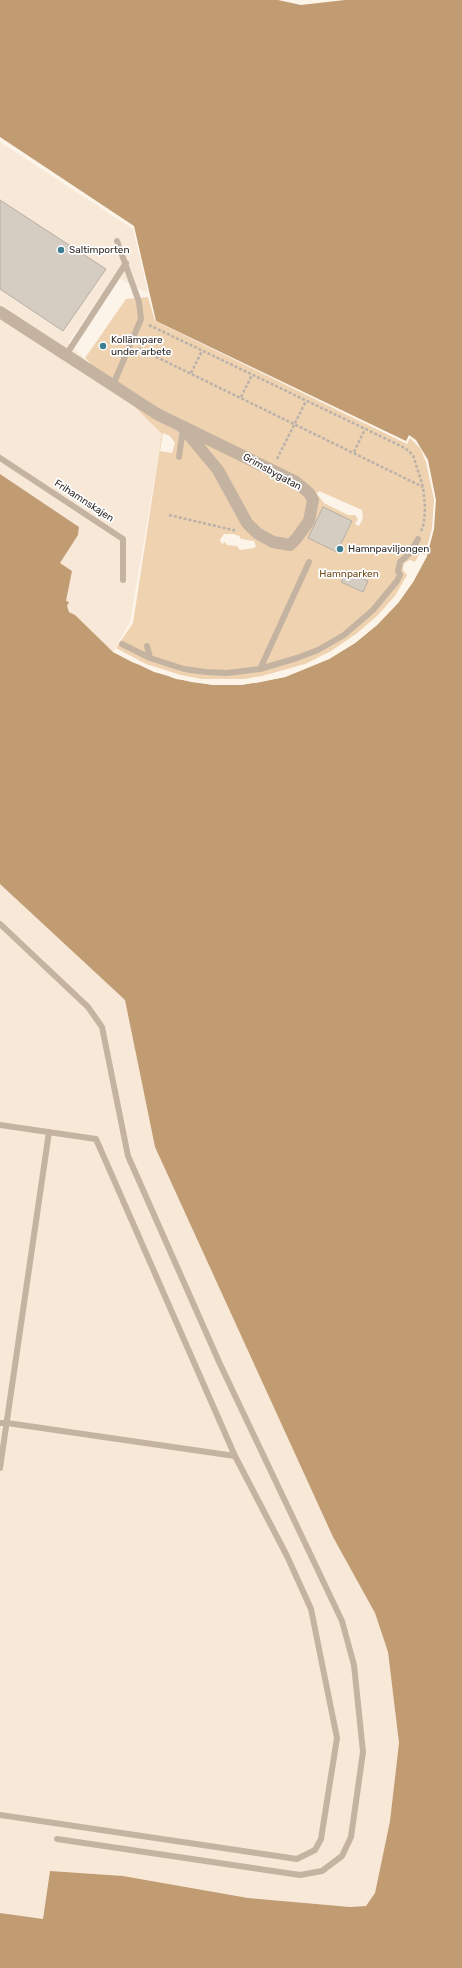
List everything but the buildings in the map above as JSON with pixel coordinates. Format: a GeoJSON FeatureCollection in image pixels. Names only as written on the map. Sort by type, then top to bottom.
{"type":"FeatureCollection","features":[{"type":"Feature","properties":{"kind":"street","name":"Grimsbygatan"},"geometry":{"type":"LineString","coordinates":[[0,312],[183,428],[203,435],[296,482],[309,493],[313,500],[309,521],[290,545],[273,542],[257,532],[247,523],[218,470],[183,428]]}},
{"type":"Feature","properties":{"kind":"lane"},"geometry":{"type":"LineString","coordinates":[[113,385],[142,319],[139,302],[117,241]]}},
{"type":"Feature","properties":{"kind":"lane"},"geometry":{"type":"LineString","coordinates":[[66,355],[126,263]]}},
{"type":"Feature","properties":{"kind":"lane"},"geometry":{"type":"LineString","coordinates":[[179,457],[183,428]]}},
{"type":"Feature","properties":{"kind":"lane","name":"Frihamnskajen"},"geometry":{"type":"LineString","coordinates":[[0,458],[123,539],[123,580]]}},
{"type":"Feature","properties":{"kind":"lane"},"geometry":{"type":"LineString","coordinates":[[122,644],[150,658],[184,669],[206,672],[227,673],[260,669],[277,665],[318,650],[344,635],[365,618],[382,602],[394,586],[400,575],[398,566],[400,562],[410,553],[418,539]]}},
{"type":"Feature","properties":{"kind":"lane"},"geometry":{"type":"LineString","coordinates":[[260,669],[309,562]]}},
{"type":"Feature","properties":{"kind":"lane"},"geometry":{"type":"LineString","coordinates":[[147,646],[150,658]]}},
{"type":"Feature","properties":{"kind":"lane"},"geometry":{"type":"LineString","coordinates":[[0,924],[88,1007],[102,1027],[128,1156],[220,1364],[342,1621],[354,1665],[363,1752],[351,1837],[342,1856],[322,1871],[300,1875],[57,1839]]}},
{"type":"Feature","properties":{"kind":"lane"},"geometry":{"type":"LineString","coordinates":[[0,1125],[96,1139],[235,1456],[311,1609],[337,1738],[321,1839],[314,1850],[297,1859],[0,1815]]}},
{"type":"Feature","properties":{"kind":"lane"},"geometry":{"type":"LineString","coordinates":[[0,1468],[3,1423],[49,1132]]}},
{"type":"Feature","properties":{"kind":"lane"},"geometry":{"type":"LineString","coordinates":[[3,1423],[235,1456]]}},
{"type":"Feature","properties":{"kind":"path"},"geometry":{"type":"LineString","coordinates":[[142,319],[153,328],[405,448],[413,455],[423,487],[426,506],[424,523],[418,539]]}},
{"type":"Feature","properties":{"kind":"path"},"geometry":{"type":"LineString","coordinates":[[131,344],[423,487]]}},
{"type":"Feature","properties":{"kind":"path"},"geometry":{"type":"LineString","coordinates":[[191,373],[202,351]]}},
{"type":"Feature","properties":{"kind":"path"},"geometry":{"type":"LineString","coordinates":[[241,398],[252,375]]}},
{"type":"Feature","properties":{"kind":"path"},"geometry":{"type":"LineString","coordinates":[[272,470],[306,401]]}},
{"type":"Feature","properties":{"kind":"path"},"geometry":{"type":"LineString","coordinates":[[354,452],[364,429]]}},
{"type":"Feature","properties":{"kind":"shaded area"},"geometry":{"type":"Polygon","coordinates":[[[0,0],[278,0],[301,5],[345,0],[462,0],[462,1968],[0,1968],[0,1913],[43,1919],[50,1871],[123,1876],[248,1898],[350,1907],[366,1906],[375,1893],[390,1821],[399,1743],[388,1652],[375,1613],[333,1537],[155,1147],[125,1000],[0,884],[0,474],[79,527],[78,535],[60,563],[72,571],[66,601],[69,602],[67,606],[69,612],[75,615],[113,652],[132,662],[176,679],[214,685],[256,683],[285,677],[329,659],[355,643],[377,625],[398,603],[413,582],[427,556],[434,529],[436,500],[428,460],[416,440],[409,435],[406,441],[156,321],[134,226],[0,137],[0,0]]]}},
{"type":"Feature","properties":{"kind":"shaded area"},"geometry":{"type":"Polygon","coordinates":[[[0,142],[133,229],[148,293],[114,276],[68,343],[162,434],[130,622],[113,652],[67,609],[66,601],[72,571],[60,563],[78,535],[79,527],[0,474],[0,142]]]}},
{"type":"Feature","properties":{"kind":"shaded area"},"geometry":{"type":"Polygon","coordinates":[[[0,884],[125,1000],[155,1147],[333,1537],[375,1613],[388,1652],[399,1743],[390,1821],[375,1893],[367,1906],[350,1907],[248,1898],[123,1876],[50,1871],[43,1920],[0,1913],[0,884]]]}},
{"type":"Feature","properties":{"kind":"green space","name":"Hamnparken"},"geometry":{"type":"Polygon","coordinates":[[[148,297],[155,321],[407,444],[410,438],[420,448],[426,462],[434,500],[432,528],[425,555],[420,553],[415,562],[410,560],[404,563],[403,570],[407,575],[395,596],[377,616],[356,634],[331,651],[305,664],[262,676],[244,679],[202,679],[181,675],[146,664],[116,648],[133,623],[162,434],[85,358],[126,299],[148,297]],[[163,433],[160,451],[172,453],[175,443],[170,436],[163,433]],[[319,491],[317,494],[324,503],[348,515],[355,515],[358,519],[355,524],[359,526],[363,518],[362,510],[319,491]],[[224,534],[220,540],[222,544],[225,542],[227,545],[237,546],[240,550],[254,548],[256,546],[254,541],[241,539],[239,536],[233,534],[224,534]]]}},
{"type":"Feature","properties":{"kind":"pier"},"geometry":{"type":"Polygon","coordinates":[[[425,555],[427,556],[413,582],[398,603],[377,625],[355,643],[329,659],[285,677],[242,685],[214,685],[191,682],[154,672],[113,652],[115,650],[155,670],[192,681],[242,683],[284,675],[328,658],[354,641],[375,624],[396,601],[417,572],[425,555]]]}},
{"type":"Feature","properties":{"kind":"place","name":"Saltimporten"},"geometry":{"type":"Point","coordinates":[61,250]}},
{"type":"Feature","properties":{"kind":"place","name":"Kollämpare under arbete"},"geometry":{"type":"Point","coordinates":[103,346]}},
{"type":"Feature","properties":{"kind":"place","name":"Hamnpaviljongen"},"geometry":{"type":"Point","coordinates":[340,549]}}]}
